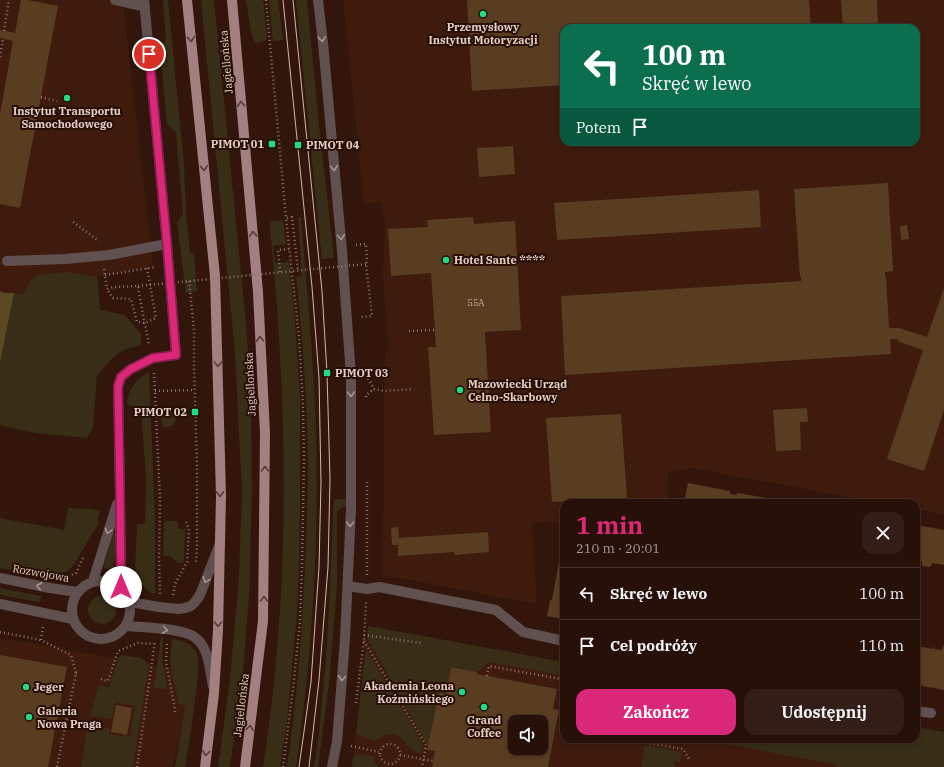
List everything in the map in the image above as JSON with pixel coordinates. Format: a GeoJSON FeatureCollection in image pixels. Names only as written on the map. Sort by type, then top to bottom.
{"type":"FeatureCollection","features":[{"type":"Feature","properties":{"kind":"main road"},"geometry":{"type":"LineString","coordinates":[[187,0],[215,276],[221,496],[218,630],[214,693],[204,767]]}},
{"type":"Feature","properties":{"kind":"main road","name":"Jagiellońska"},"geometry":{"type":"LineString","coordinates":[[232,0],[258,292],[265,433],[264,621],[245,767]]}},
{"type":"Feature","properties":{"kind":"street"},"geometry":{"type":"LineString","coordinates":[[115,0],[144,3],[176,355],[153,358],[131,369],[121,377],[118,386],[121,587]]}},
{"type":"Feature","properties":{"kind":"street"},"geometry":{"type":"LineString","coordinates":[[318,0],[341,236],[351,376],[351,509],[348,586],[337,742],[332,767]]}},
{"type":"Feature","properties":{"kind":"street"},"geometry":{"type":"LineString","coordinates":[[7,261],[65,259],[109,255],[167,244]]}},
{"type":"Feature","properties":{"kind":"street"},"geometry":{"type":"LineString","coordinates":[[0,604],[73,619],[77,627],[83,633],[98,639],[114,637],[121,632],[126,626],[131,610],[130,602],[126,594],[121,587],[112,582],[103,580],[93,581],[120,494]]}},
{"type":"Feature","properties":{"kind":"street"},"geometry":{"type":"LineString","coordinates":[[130,602],[180,609],[191,606],[200,595],[220,544]]}},
{"type":"Feature","properties":{"kind":"street","name":"Rozwojowa"},"geometry":{"type":"LineString","coordinates":[[0,578],[77,592]]}},
{"type":"Feature","properties":{"kind":"street","name":"Rozwojowa"},"geometry":{"type":"LineString","coordinates":[[73,619],[73,601],[77,592],[93,581]]}},
{"type":"Feature","properties":{"kind":"street"},"geometry":{"type":"LineString","coordinates":[[348,586],[367,589],[380,587],[496,610],[523,632],[560,641]]}},
{"type":"Feature","properties":{"kind":"street"},"geometry":{"type":"LineString","coordinates":[[126,626],[168,630],[184,633],[196,638],[206,652],[214,693]]}},
{"type":"Feature","properties":{"kind":"street"},"geometry":{"type":"LineString","coordinates":[[920,712],[931,713]]}},
{"type":"Feature","properties":{"kind":"path"},"geometry":{"type":"LineString","coordinates":[[4,31],[9,0]]}},
{"type":"Feature","properties":{"kind":"path"},"geometry":{"type":"LineString","coordinates":[[266,0],[289,249],[295,289],[303,405],[304,460],[300,621],[283,767]]}},
{"type":"Feature","properties":{"kind":"path"},"geometry":{"type":"LineString","coordinates":[[0,57],[3,39]]}},
{"type":"Feature","properties":{"kind":"path"},"geometry":{"type":"LineString","coordinates":[[41,97],[57,101]]}},
{"type":"Feature","properties":{"kind":"path"},"geometry":{"type":"LineString","coordinates":[[286,218],[292,217],[298,271]]}},
{"type":"Feature","properties":{"kind":"path"},"geometry":{"type":"LineString","coordinates":[[354,245],[366,244],[367,250],[366,264],[372,316],[361,317]]}},
{"type":"Feature","properties":{"kind":"path"},"geometry":{"type":"LineString","coordinates":[[280,272],[278,250],[289,249]]}},
{"type":"Feature","properties":{"kind":"path"},"geometry":{"type":"LineString","coordinates":[[147,268],[156,318],[145,323],[137,322],[131,299],[114,298],[107,289],[114,287],[138,286],[189,281],[280,272],[298,271],[366,264]]}},
{"type":"Feature","properties":{"kind":"path"},"geometry":{"type":"LineString","coordinates":[[105,275],[156,267],[157,272]]}},
{"type":"Feature","properties":{"kind":"path"},"geometry":{"type":"LineString","coordinates":[[189,281],[194,330],[194,390],[197,466],[196,565]]}},
{"type":"Feature","properties":{"kind":"path"},"geometry":{"type":"LineString","coordinates":[[138,286],[153,358],[156,391],[160,499],[160,597]]}},
{"type":"Feature","properties":{"kind":"path"},"geometry":{"type":"LineString","coordinates":[[409,331],[435,330]]}},
{"type":"Feature","properties":{"kind":"path"},"geometry":{"type":"LineString","coordinates":[[366,374],[374,389],[384,391],[413,390]]}},
{"type":"Feature","properties":{"kind":"path"},"geometry":{"type":"LineString","coordinates":[[156,391],[194,390]]}},
{"type":"Feature","properties":{"kind":"path"},"geometry":{"type":"LineString","coordinates":[[178,596],[173,596],[175,584],[187,562],[189,529],[186,522]]}},
{"type":"Feature","properties":{"kind":"path"},"geometry":{"type":"LineString","coordinates":[[0,632],[41,640]]}},
{"type":"Feature","properties":{"kind":"path"},"geometry":{"type":"LineString","coordinates":[[364,635],[421,642]]}},
{"type":"Feature","properties":{"kind":"path"},"geometry":{"type":"LineString","coordinates":[[137,767],[155,636]]}},
{"type":"Feature","properties":{"kind":"path"},"geometry":{"type":"LineString","coordinates":[[364,640],[426,745],[422,767]]}},
{"type":"Feature","properties":{"kind":"path"},"geometry":{"type":"LineString","coordinates":[[101,679],[108,681],[118,650],[138,643],[154,644]]}},
{"type":"Feature","properties":{"kind":"path"},"geometry":{"type":"LineString","coordinates":[[167,643],[166,662],[175,712]]}},
{"type":"Feature","properties":{"kind":"path"},"geometry":{"type":"LineString","coordinates":[[487,676],[490,666],[560,679]]}},
{"type":"Feature","properties":{"kind":"path"},"geometry":{"type":"LineString","coordinates":[[57,767],[76,673],[80,674]]}},
{"type":"Feature","properties":{"kind":"path"},"geometry":{"type":"LineString","coordinates":[[391,743],[396,745],[400,750],[400,755],[394,764],[388,764],[383,762],[379,752],[381,747],[391,743]]}},
{"type":"Feature","properties":{"kind":"path"},"geometry":{"type":"LineString","coordinates":[[649,743],[683,749],[689,759]]}},
{"type":"Feature","properties":{"kind":"path"},"geometry":{"type":"LineString","coordinates":[[351,746],[379,752]]}},
{"type":"Feature","properties":{"kind":"path"},"geometry":{"type":"LineString","coordinates":[[400,755],[433,761]]}},
{"type":"Feature","properties":{"kind":"shaded area","name":"Instytut Transportu Samochodowego"},"geometry":{"type":"Polygon","coordinates":[[[0,0],[119,0],[124,9],[153,266],[97,277],[100,310],[14,293],[3,293],[0,291],[0,0]]]}},
{"type":"Feature","properties":{"kind":"shaded area"},"geometry":{"type":"Polygon","coordinates":[[[163,0],[168,0],[184,165],[186,213],[190,253],[194,253],[197,291],[186,293],[177,223],[183,214],[176,132],[167,125],[160,46],[166,40],[163,0]]]}},
{"type":"Feature","properties":{"kind":"shaded area"},"geometry":{"type":"Polygon","coordinates":[[[201,0],[214,0],[246,323],[251,403],[252,494],[249,595],[243,673],[230,767],[218,767],[230,680],[239,577],[242,491],[235,353],[201,0]]]}},
{"type":"Feature","properties":{"kind":"shaded area"},"geometry":{"type":"Polygon","coordinates":[[[246,0],[263,0],[267,37],[264,41],[255,43],[251,32],[246,0]]]}},
{"type":"Feature","properties":{"kind":"shaded area"},"geometry":{"type":"Polygon","coordinates":[[[269,0],[278,0],[283,40],[273,41],[269,0]]]}},
{"type":"Feature","properties":{"kind":"shaded area"},"geometry":{"type":"Polygon","coordinates":[[[296,0],[307,0],[334,258],[322,259],[296,0]]]}},
{"type":"Feature","properties":{"kind":"shaded area","name":"Przemysłowy Instytut Motoryzacji"},"geometry":{"type":"Polygon","coordinates":[[[343,0],[944,0],[944,515],[920,510],[920,499],[859,499],[691,468],[668,473],[669,499],[560,499],[560,521],[532,523],[537,604],[383,575],[384,391],[385,352],[388,348],[383,278],[385,220],[381,202],[364,204],[343,0]]]}},
{"type":"Feature","properties":{"kind":"shaded area"},"geometry":{"type":"Polygon","coordinates":[[[301,217],[314,380],[317,477],[315,560],[310,643],[302,726],[296,767],[287,767],[300,654],[308,495],[306,394],[296,277],[302,276],[298,218],[301,217]]]}},
{"type":"Feature","properties":{"kind":"shaded area"},"geometry":{"type":"Polygon","coordinates":[[[283,220],[286,244],[273,246],[275,263],[289,262],[295,322],[300,399],[299,566],[297,612],[287,721],[280,767],[263,767],[275,676],[279,630],[282,584],[284,491],[281,364],[270,221],[283,220]]]}},
{"type":"Feature","properties":{"kind":"shaded area"},"geometry":{"type":"Polygon","coordinates":[[[67,272],[97,277],[100,310],[125,315],[141,334],[141,345],[124,350],[116,355],[97,375],[93,428],[87,438],[34,433],[0,425],[0,363],[14,293],[23,295],[30,282],[37,275],[67,272]]]}},
{"type":"Feature","properties":{"kind":"shaded area"},"geometry":{"type":"Polygon","coordinates":[[[0,291],[3,293],[14,293],[0,363],[0,291]]]}},
{"type":"Feature","properties":{"kind":"shaded area"},"geometry":{"type":"Polygon","coordinates":[[[149,372],[155,522],[155,594],[148,591],[138,581],[135,574],[137,524],[145,524],[146,479],[141,407],[130,406],[127,404],[129,393],[136,381],[149,372]]]}},
{"type":"Feature","properties":{"kind":"shaded area"},"geometry":{"type":"Polygon","coordinates":[[[175,407],[176,420],[174,425],[162,427],[161,408],[175,407]]]}},
{"type":"Feature","properties":{"kind":"shaded area"},"geometry":{"type":"Polygon","coordinates":[[[334,499],[346,499],[346,505],[337,511],[337,585],[329,684],[318,767],[314,767],[319,733],[327,646],[334,499]]]}},
{"type":"Feature","properties":{"kind":"shaded area"},"geometry":{"type":"Polygon","coordinates":[[[68,508],[92,509],[100,511],[97,522],[99,523],[74,564],[68,571],[50,577],[0,568],[0,518],[64,530],[68,508]]]}},
{"type":"Feature","properties":{"kind":"shaded area"},"geometry":{"type":"Polygon","coordinates":[[[164,521],[176,521],[178,523],[178,529],[185,529],[183,563],[178,563],[170,556],[163,556],[164,521]]]}},
{"type":"Feature","properties":{"kind":"shaded area"},"geometry":{"type":"Polygon","coordinates":[[[113,533],[118,534],[113,568],[106,569],[104,567],[113,533]]]}},
{"type":"Feature","properties":{"kind":"shaded area"},"geometry":{"type":"Polygon","coordinates":[[[0,588],[41,596],[40,602],[0,595],[0,588]]]}},
{"type":"Feature","properties":{"kind":"shaded area"},"geometry":{"type":"Polygon","coordinates":[[[102,596],[112,600],[116,610],[112,620],[102,624],[92,620],[88,610],[92,600],[102,596]]]}},
{"type":"Feature","properties":{"kind":"shaded area","name":"Akademia Leona Koźmińskiego"},"geometry":{"type":"Polygon","coordinates":[[[368,626],[560,661],[560,743],[920,743],[920,728],[944,732],[944,767],[352,767],[368,626]]]}},
{"type":"Feature","properties":{"kind":"shaded area"},"geometry":{"type":"Polygon","coordinates":[[[368,626],[560,661],[560,675],[488,662],[477,672],[451,667],[446,694],[439,693],[428,745],[367,638],[368,626]]]}},
{"type":"Feature","properties":{"kind":"shaded area"},"geometry":{"type":"Polygon","coordinates":[[[161,637],[163,637],[162,657],[167,689],[154,688],[161,637]]]}},
{"type":"Feature","properties":{"kind":"shaded area"},"geometry":{"type":"Polygon","coordinates":[[[0,638],[190,671],[184,713],[173,767],[0,767],[0,638]]]}},
{"type":"Feature","properties":{"kind":"shaded area"},"geometry":{"type":"Polygon","coordinates":[[[172,639],[179,640],[190,645],[197,654],[198,661],[195,703],[185,767],[175,767],[185,705],[179,704],[172,673],[170,660],[172,639]]]}},
{"type":"Feature","properties":{"kind":"shaded area"},"geometry":{"type":"Polygon","coordinates":[[[366,649],[423,744],[420,754],[411,749],[396,735],[387,735],[375,741],[356,734],[366,649]]]}},
{"type":"Feature","properties":{"kind":"shaded area"},"geometry":{"type":"Polygon","coordinates":[[[123,655],[141,658],[149,664],[133,767],[81,767],[88,725],[110,728],[109,734],[130,737],[135,706],[115,702],[112,719],[90,716],[99,685],[109,688],[119,657],[123,655]]]}},
{"type":"Feature","properties":{"kind":"shaded area"},"geometry":{"type":"Polygon","coordinates":[[[920,728],[944,732],[944,767],[837,767],[837,765],[721,743],[920,743],[920,728]]]}},
{"type":"Feature","properties":{"kind":"shaded area"},"geometry":{"type":"Polygon","coordinates":[[[645,745],[682,752],[680,762],[675,761],[674,767],[641,767],[645,745]]]}},
{"type":"Feature","properties":{"kind":"shaded area"},"geometry":{"type":"Polygon","coordinates":[[[360,754],[372,756],[375,763],[379,767],[352,767],[353,757],[360,754]]]}},
{"type":"Feature","properties":{"kind":"building"},"geometry":{"type":"Polygon","coordinates":[[[21,0],[58,6],[20,208],[0,204],[0,114],[13,41],[0,38],[0,30],[15,33],[21,0]]]}},
{"type":"Feature","properties":{"kind":"building"},"geometry":{"type":"Polygon","coordinates":[[[467,0],[809,0],[811,24],[560,24],[560,85],[472,91],[467,0]]]}},
{"type":"Feature","properties":{"kind":"building"},"geometry":{"type":"Polygon","coordinates":[[[841,0],[877,0],[878,24],[843,24],[841,0]]]}},
{"type":"Feature","properties":{"kind":"building"},"geometry":{"type":"Polygon","coordinates":[[[513,146],[515,174],[479,177],[477,148],[513,146]]]}},
{"type":"Feature","properties":{"kind":"building"},"geometry":{"type":"Polygon","coordinates":[[[888,183],[893,271],[885,272],[889,328],[899,328],[927,337],[944,288],[944,410],[924,471],[887,459],[923,350],[897,341],[898,339],[890,339],[891,354],[565,375],[561,296],[801,281],[794,189],[888,183]]]}},
{"type":"Feature","properties":{"kind":"building"},"geometry":{"type":"Polygon","coordinates":[[[759,190],[761,227],[557,240],[554,203],[759,190]]]}},
{"type":"Feature","properties":{"kind":"building"},"geometry":{"type":"Polygon","coordinates":[[[473,217],[474,224],[515,221],[521,330],[485,332],[491,432],[434,435],[428,347],[436,347],[431,273],[391,276],[388,229],[428,227],[427,220],[473,217]]]}},
{"type":"Feature","properties":{"kind":"building"},"geometry":{"type":"Polygon","coordinates":[[[907,225],[909,239],[901,240],[900,226],[907,225]]]}},
{"type":"Feature","properties":{"kind":"building"},"geometry":{"type":"Polygon","coordinates":[[[807,408],[808,422],[800,422],[801,450],[776,451],[773,410],[807,408]]]}},
{"type":"Feature","properties":{"kind":"building"},"geometry":{"type":"Polygon","coordinates":[[[621,414],[627,498],[560,499],[560,502],[552,502],[546,418],[621,414]]]}},
{"type":"Feature","properties":{"kind":"building"},"geometry":{"type":"Polygon","coordinates":[[[688,483],[730,491],[730,494],[737,495],[737,493],[773,499],[685,499],[688,483]]]}},
{"type":"Feature","properties":{"kind":"building"},"geometry":{"type":"Polygon","coordinates":[[[920,526],[944,530],[944,565],[932,563],[931,567],[922,566],[922,561],[920,561],[920,526]]]}},
{"type":"Feature","properties":{"kind":"building"},"geometry":{"type":"Polygon","coordinates":[[[398,527],[399,538],[488,532],[489,552],[455,555],[454,552],[398,556],[398,545],[392,545],[391,528],[398,527]]]}},
{"type":"Feature","properties":{"kind":"building"},"geometry":{"type":"Polygon","coordinates":[[[560,556],[560,618],[547,616],[550,600],[552,600],[560,556]]]}},
{"type":"Feature","properties":{"kind":"building"},"geometry":{"type":"Polygon","coordinates":[[[944,646],[944,690],[920,686],[920,647],[933,649],[933,647],[935,648],[934,649],[942,650],[944,646]]]}},
{"type":"Feature","properties":{"kind":"building","name":"Galeria Nowa Praga"},"geometry":{"type":"Polygon","coordinates":[[[0,655],[67,667],[48,767],[0,767],[0,655]]]}},
{"type":"Feature","properties":{"kind":"building"},"geometry":{"type":"Polygon","coordinates":[[[451,667],[477,672],[477,674],[557,689],[553,709],[559,710],[548,767],[432,767],[435,751],[427,750],[439,693],[446,694],[451,667]]]}},
{"type":"Feature","properties":{"kind":"building"},"geometry":{"type":"Polygon","coordinates":[[[116,705],[132,708],[127,735],[111,732],[116,705]]]}},
{"type":"Feature","properties":{"kind":"tram line"},"geometry":{"type":"LineString","coordinates":[[283,0],[312,287],[319,378],[321,482],[319,567],[311,682],[299,767]]}},
{"type":"Feature","properties":{"kind":"tram line"},"geometry":{"type":"LineString","coordinates":[[293,0],[322,291],[327,373],[330,479],[328,567],[319,680],[309,767]]}},
{"type":"Feature","properties":{"kind":"place","name":"Przemysłowy Instytut Motoryzacji"},"geometry":{"type":"Point","coordinates":[483,14]}},
{"type":"Feature","properties":{"kind":"place","name":"Instytut Transportu Samochodowego"},"geometry":{"type":"Point","coordinates":[67,98]}},
{"type":"Feature","properties":{"kind":"place","name":"PIMOT 01"},"geometry":{"type":"Point","coordinates":[272,144]}},
{"type":"Feature","properties":{"kind":"place","name":"PIMOT 04"},"geometry":{"type":"Point","coordinates":[298,145]}},
{"type":"Feature","properties":{"kind":"place","name":"Hotel Sante ****"},"geometry":{"type":"Point","coordinates":[446,260]}},
{"type":"Feature","properties":{"kind":"place","name":"PIMOT 03"},"geometry":{"type":"Point","coordinates":[327,373]}},
{"type":"Feature","properties":{"kind":"place","name":"Mazowiecki Urząd Celno-Skarbowy"},"geometry":{"type":"Point","coordinates":[460,390]}},
{"type":"Feature","properties":{"kind":"place","name":"PIMOT 02"},"geometry":{"type":"Point","coordinates":[195,412]}},
{"type":"Feature","properties":{"kind":"place","name":"Jeger"},"geometry":{"type":"Point","coordinates":[26,687]}},
{"type":"Feature","properties":{"kind":"place","name":"Akademia Leona Koźmińskiego"},"geometry":{"type":"Point","coordinates":[462,692]}},
{"type":"Feature","properties":{"kind":"place","name":"Grand Coffee"},"geometry":{"type":"Point","coordinates":[484,707]}},
{"type":"Feature","properties":{"kind":"place","name":"Galeria Nowa Praga"},"geometry":{"type":"Point","coordinates":[29,717]}},
{"type":"Feature","properties":{"kind":"route"},"geometry":{"type":"LineString","coordinates":[[121,587],[118,386],[121,377],[131,369],[153,358],[176,355],[149,54]]}}]}
